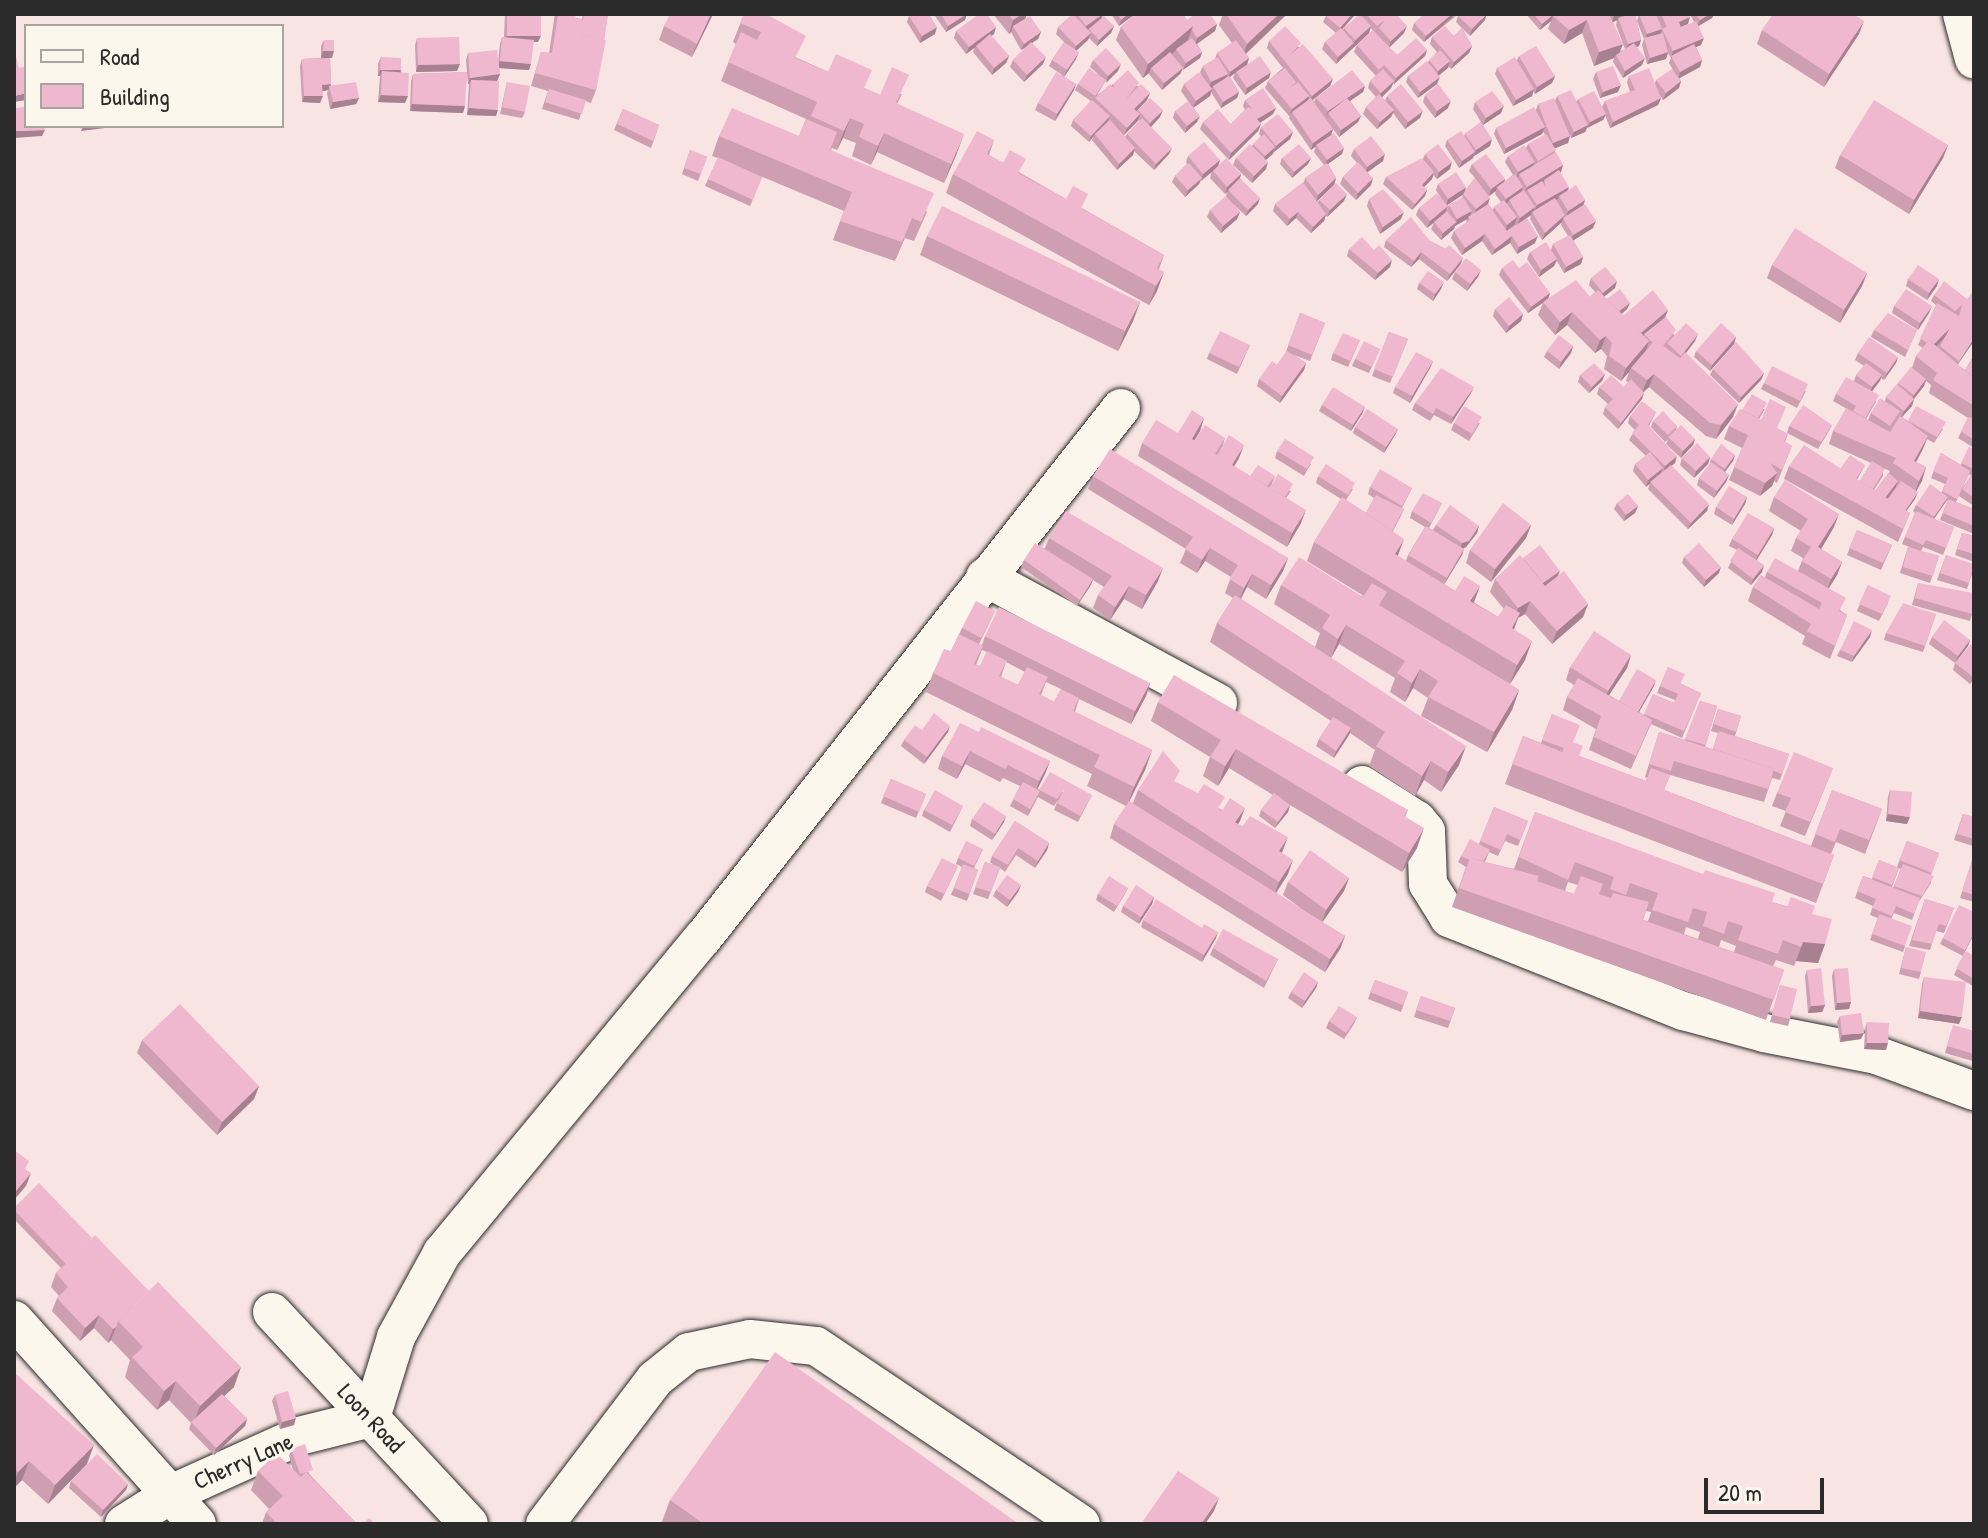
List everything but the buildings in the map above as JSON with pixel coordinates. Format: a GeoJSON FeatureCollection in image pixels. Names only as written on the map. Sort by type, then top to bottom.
{"type":"FeatureCollection","features":[{"type":"Feature","properties":{"kind":"street"},"geometry":{"type":"LineString","coordinates":[[1962,14],[1974,59]]}},
{"type":"Feature","properties":{"kind":"street"},"geometry":{"type":"LineString","coordinates":[[371,1418],[396,1337],[442,1253],[703,938],[1121,408]]}},
{"type":"Feature","properties":{"kind":"street"},"geometry":{"type":"LineString","coordinates":[[985,577],[1246,718]]}},
{"type":"Feature","properties":{"kind":"street"},"geometry":{"type":"LineString","coordinates":[[1325,764],[1417,820],[1428,840],[1428,884],[1449,918],[1683,1011],[1776,1036],[1876,1055],[1974,1091]]}},
{"type":"Feature","properties":{"kind":"street","name":"Loon Road"},"geometry":{"type":"LineString","coordinates":[[272,1312],[469,1524]]}},
{"type":"Feature","properties":{"kind":"street"},"geometry":{"type":"LineString","coordinates":[[14,1320],[173,1493],[197,1524]]}},
{"type":"Feature","properties":{"kind":"street"},"geometry":{"type":"LineString","coordinates":[[545,1524],[655,1379],[689,1352],[750,1339],[816,1346],[1081,1524]]}},
{"type":"Feature","properties":{"kind":"street","name":"Cherry Lane"},"geometry":{"type":"LineString","coordinates":[[124,1524],[173,1493],[299,1436],[371,1418]]}}]}
